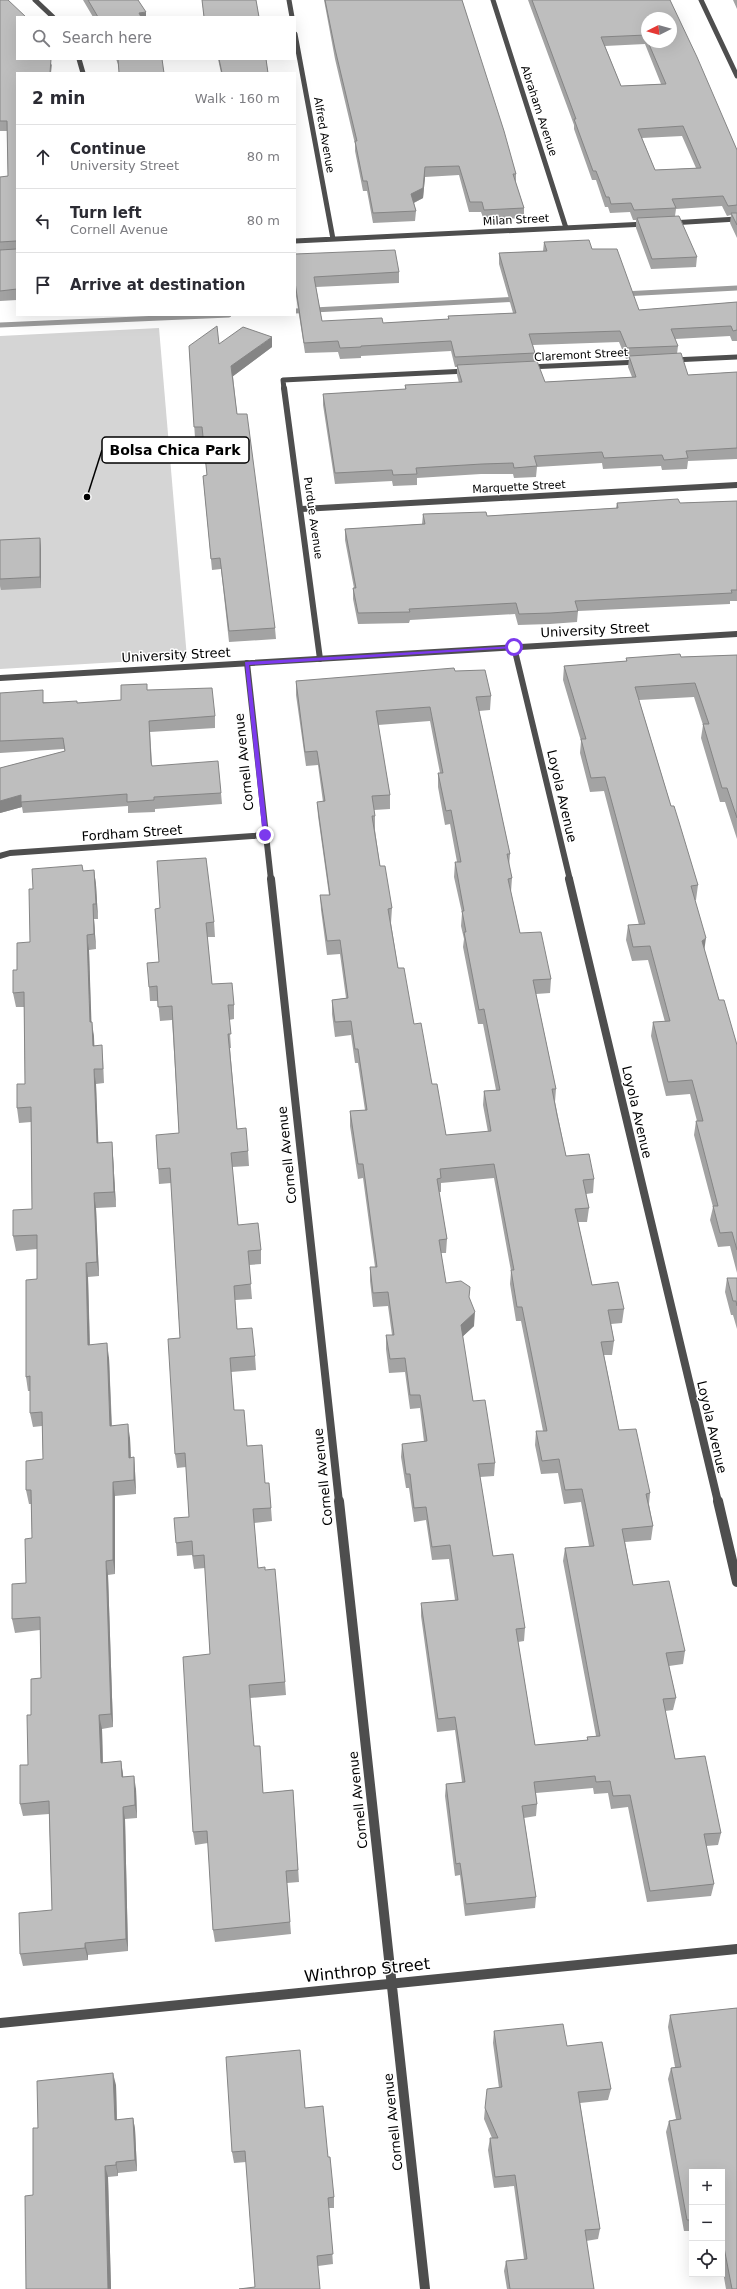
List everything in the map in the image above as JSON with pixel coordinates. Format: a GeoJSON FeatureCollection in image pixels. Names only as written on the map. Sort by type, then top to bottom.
{"type":"FeatureCollection","features":[{"type":"Feature","properties":{"kind":"street"},"geometry":{"type":"LineString","coordinates":[[35,0],[52,16]]}},
{"type":"Feature","properties":{"kind":"street"},"geometry":{"type":"LineString","coordinates":[[289,0],[292,16]]}},
{"type":"Feature","properties":{"kind":"street","name":"Abraham Avenue"},"geometry":{"type":"LineString","coordinates":[[493,0],[566,228]]}},
{"type":"Feature","properties":{"kind":"street"},"geometry":{"type":"LineString","coordinates":[[701,0],[737,76]]}},
{"type":"Feature","properties":{"kind":"street","name":"Alfred Avenue"},"geometry":{"type":"LineString","coordinates":[[296,39],[333,239]]}},
{"type":"Feature","properties":{"kind":"street"},"geometry":{"type":"LineString","coordinates":[[79,60],[83,72]]}},
{"type":"Feature","properties":{"kind":"street"},"geometry":{"type":"LineString","coordinates":[[667,223],[737,219]]}},
{"type":"Feature","properties":{"kind":"street","name":"Milan Street"},"geometry":{"type":"LineString","coordinates":[[296,241],[652,224]]}},
{"type":"Feature","properties":{"kind":"street"},"geometry":{"type":"LineString","coordinates":[[665,360],[737,356]]}},
{"type":"Feature","properties":{"kind":"street","name":"Claremont Street"},"geometry":{"type":"LineString","coordinates":[[522,368],[649,361]]}},
{"type":"Feature","properties":{"kind":"street","name":"Purdue Avenue"},"geometry":{"type":"LineString","coordinates":[[320,659],[302,509],[283,380],[474,370]]}},
{"type":"Feature","properties":{"kind":"street","name":"Marquette Street"},"geometry":{"type":"LineString","coordinates":[[302,509],[737,485]]}},
{"type":"Feature","properties":{"kind":"street","name":"University Street"},"geometry":{"type":"LineString","coordinates":[[0,678],[737,634]]}},
{"type":"Feature","properties":{"kind":"street","name":"Loyola Avenue"},"geometry":{"type":"LineString","coordinates":[[514,647],[737,1582]]}},
{"type":"Feature","properties":{"kind":"street","name":"Cornell Avenue"},"geometry":{"type":"LineString","coordinates":[[246,663],[425,2289]]}},
{"type":"Feature","properties":{"kind":"street","name":"Fordham Street"},"geometry":{"type":"LineString","coordinates":[[0,856],[10,853],[265,835]]}},
{"type":"Feature","properties":{"kind":"street","name":"Winthrop Street"},"geometry":{"type":"LineString","coordinates":[[0,2023],[737,1949]]}},
{"type":"Feature","properties":{"kind":"shaded area"},"geometry":{"type":"Polygon","coordinates":[[[159,328],[187,658],[0,669],[0,336],[159,328]]]}},
{"type":"Feature","properties":{"kind":"building"},"geometry":{"type":"Polygon","coordinates":[[[0,0],[8,0],[25,16],[16,16],[16,60],[51,60],[50,72],[16,72],[16,241],[0,242],[0,177],[8,176],[7,121],[0,121],[0,0]]]}},
{"type":"Feature","properties":{"kind":"building"},"geometry":{"type":"Polygon","coordinates":[[[88,0],[138,0],[146,12],[139,13],[140,16],[97,16],[88,0]]]}},
{"type":"Feature","properties":{"kind":"building"},"geometry":{"type":"Polygon","coordinates":[[[202,0],[256,0],[259,16],[204,16],[202,0]]]}},
{"type":"Feature","properties":{"kind":"building"},"geometry":{"type":"Polygon","coordinates":[[[325,0],[462,0],[504,131],[516,174],[513,174],[524,208],[484,210],[482,202],[470,202],[459,166],[425,167],[423,188],[411,194],[416,211],[373,213],[367,181],[363,181],[355,141],[357,141],[325,0]]]}},
{"type":"Feature","properties":{"kind":"building"},"geometry":{"type":"Polygon","coordinates":[[[532,0],[670,0],[676,12],[641,12],[641,35],[601,37],[621,86],[666,84],[651,48],[677,48],[677,15],[737,150],[737,205],[728,206],[723,196],[672,199],[676,208],[634,210],[631,203],[611,204],[609,197],[606,197],[596,171],[593,171],[574,119],[576,119],[532,0]],[[683,126],[638,129],[655,170],[701,168],[683,126]]]}},
{"type":"Feature","properties":{"kind":"building"},"geometry":{"type":"Polygon","coordinates":[[[118,60],[162,60],[164,72],[119,72],[118,60]]]}},
{"type":"Feature","properties":{"kind":"building"},"geometry":{"type":"Polygon","coordinates":[[[219,60],[266,60],[268,72],[222,72],[219,60]]]}},
{"type":"Feature","properties":{"kind":"building"},"geometry":{"type":"Polygon","coordinates":[[[731,213],[737,213],[737,225],[731,213]]]}},
{"type":"Feature","properties":{"kind":"building"},"geometry":{"type":"Polygon","coordinates":[[[679,216],[697,257],[652,259],[637,218],[679,216]]]}},
{"type":"Feature","properties":{"kind":"building"},"geometry":{"type":"Polygon","coordinates":[[[589,240],[592,249],[617,249],[639,310],[737,302],[737,330],[733,331],[731,326],[671,329],[678,346],[627,348],[620,331],[529,334],[535,353],[455,357],[451,341],[340,348],[338,341],[304,343],[296,289],[296,254],[395,250],[399,272],[314,277],[322,321],[382,318],[383,323],[449,319],[448,316],[516,313],[499,253],[547,251],[544,242],[589,240]]]}},
{"type":"Feature","properties":{"kind":"building"},"geometry":{"type":"Polygon","coordinates":[[[16,249],[16,289],[0,291],[0,250],[16,249]]]}},
{"type":"Feature","properties":{"kind":"building"},"geometry":{"type":"Polygon","coordinates":[[[217,326],[219,344],[243,327],[272,337],[231,366],[237,414],[247,414],[275,628],[229,631],[220,558],[211,559],[203,476],[207,475],[202,427],[194,427],[189,346],[217,326]]]}},
{"type":"Feature","properties":{"kind":"building"},"geometry":{"type":"Polygon","coordinates":[[[681,353],[688,375],[737,372],[737,448],[686,451],[688,458],[664,460],[662,455],[604,458],[602,452],[534,456],[537,466],[514,468],[513,463],[416,468],[417,474],[393,475],[392,470],[335,473],[323,394],[406,389],[405,385],[462,382],[457,365],[537,361],[545,382],[636,377],[629,356],[681,353]]]}},
{"type":"Feature","properties":{"kind":"building"},"geometry":{"type":"Polygon","coordinates":[[[678,499],[680,503],[737,501],[737,590],[731,590],[732,593],[575,601],[578,611],[551,613],[519,614],[516,603],[409,609],[410,612],[358,613],[353,588],[356,588],[345,529],[425,524],[423,514],[486,512],[487,516],[618,508],[617,503],[678,499]]]}},
{"type":"Feature","properties":{"kind":"building"},"geometry":{"type":"Polygon","coordinates":[[[40,538],[40,577],[0,579],[0,540],[40,538]]]}},
{"type":"Feature","properties":{"kind":"building"},"geometry":{"type":"Polygon","coordinates":[[[680,654],[681,657],[737,655],[737,818],[727,788],[722,788],[703,724],[709,724],[695,683],[635,687],[671,806],[674,806],[698,885],[691,886],[706,938],[702,941],[719,1000],[724,1000],[737,1045],[737,1250],[732,1232],[720,1233],[713,1206],[718,1206],[696,1121],[703,1121],[692,1080],[668,1082],[653,1022],[670,1021],[650,946],[633,947],[628,925],[645,924],[605,777],[591,778],[581,739],[586,739],[564,666],[627,661],[626,658],[680,654]]]}},
{"type":"Feature","properties":{"kind":"building"},"geometry":{"type":"Polygon","coordinates":[[[454,668],[455,671],[485,670],[491,696],[476,697],[510,854],[507,854],[512,878],[508,879],[520,933],[541,932],[551,979],[533,980],[556,1089],[552,1089],[557,1115],[566,1156],[589,1154],[594,1179],[583,1180],[589,1208],[575,1209],[592,1285],[618,1282],[624,1309],[608,1310],[614,1341],[601,1342],[619,1430],[636,1429],[650,1493],[646,1494],[653,1526],[622,1529],[633,1585],[669,1581],[685,1651],[666,1653],[676,1698],[663,1699],[675,1759],[705,1756],[721,1833],[704,1834],[714,1884],[650,1891],[630,1795],[613,1796],[610,1781],[596,1782],[595,1776],[534,1782],[537,1804],[522,1806],[536,1897],[466,1904],[460,1863],[456,1864],[446,1784],[465,1782],[455,1717],[438,1719],[421,1603],[458,1600],[450,1545],[432,1547],[426,1507],[414,1508],[410,1474],[406,1474],[402,1444],[427,1441],[420,1395],[410,1395],[405,1358],[390,1359],[386,1335],[394,1335],[388,1292],[373,1293],[370,1267],[377,1267],[363,1164],[358,1164],[350,1111],[367,1110],[358,1049],[355,1049],[351,1021],[335,1022],[332,1000],[348,998],[340,940],[327,941],[320,895],[330,895],[317,802],[325,801],[317,751],[305,752],[296,681],[454,668]],[[430,707],[376,711],[390,795],[372,796],[375,816],[372,816],[380,866],[385,866],[392,908],[388,909],[398,968],[404,968],[414,1024],[421,1023],[432,1084],[437,1084],[446,1135],[491,1131],[484,1091],[500,1090],[484,1009],[479,1010],[464,932],[466,932],[462,911],[464,911],[455,862],[461,862],[451,810],[446,811],[438,773],[443,773],[430,707]],[[494,1164],[440,1169],[441,1178],[437,1179],[447,1239],[439,1240],[446,1283],[461,1281],[470,1287],[469,1297],[475,1312],[461,1325],[473,1401],[485,1400],[495,1463],[478,1464],[493,1556],[513,1554],[525,1628],[516,1629],[535,1745],[588,1740],[587,1737],[600,1736],[565,1548],[594,1546],[582,1489],[565,1490],[559,1459],[542,1461],[536,1431],[547,1431],[522,1307],[517,1307],[511,1270],[514,1270],[494,1164]]]}},
{"type":"Feature","properties":{"kind":"building"},"geometry":{"type":"Polygon","coordinates":[[[147,684],[147,690],[212,688],[215,716],[149,721],[151,762],[152,766],[218,761],[221,793],[154,797],[154,800],[127,802],[127,794],[21,802],[21,795],[0,801],[0,768],[65,751],[63,738],[0,741],[0,693],[43,690],[43,703],[77,701],[77,703],[121,700],[121,685],[147,684]]]}},
{"type":"Feature","properties":{"kind":"building"},"geometry":{"type":"Polygon","coordinates":[[[206,858],[214,922],[206,923],[212,984],[232,983],[234,1005],[228,1005],[231,1034],[228,1034],[237,1129],[246,1128],[248,1151],[231,1153],[238,1225],[258,1223],[261,1250],[248,1251],[251,1284],[234,1286],[237,1329],[252,1328],[255,1356],[230,1358],[234,1410],[244,1410],[247,1446],[262,1445],[265,1483],[269,1483],[271,1508],[253,1509],[258,1568],[265,1567],[265,1570],[275,1569],[285,1682],[249,1685],[254,1746],[260,1746],[263,1793],[293,1790],[298,1870],[286,1871],[290,1922],[213,1930],[207,1831],[193,1832],[183,1657],[210,1654],[204,1555],[193,1556],[192,1541],[176,1543],[174,1518],[189,1517],[185,1453],[175,1454],[168,1339],[180,1338],[170,1168],[158,1169],[156,1135],[179,1133],[172,1006],[158,1007],[157,986],[149,987],[147,963],[159,962],[155,909],[160,908],[157,861],[206,858]]]}},
{"type":"Feature","properties":{"kind":"building"},"geometry":{"type":"Polygon","coordinates":[[[82,865],[83,871],[94,870],[96,904],[93,904],[94,934],[87,935],[90,1022],[92,1022],[93,1046],[102,1045],[103,1069],[94,1069],[97,1143],[112,1142],[114,1192],[94,1193],[97,1262],[86,1263],[88,1345],[107,1343],[110,1426],[128,1424],[129,1458],[134,1457],[134,1480],[113,1482],[113,1560],[106,1561],[111,1714],[99,1715],[101,1763],[121,1761],[122,1777],[134,1776],[135,1805],[123,1807],[126,1939],[85,1943],[85,1948],[20,1954],[19,1913],[52,1910],[49,1801],[20,1804],[20,1765],[28,1765],[27,1715],[31,1715],[31,1679],[41,1678],[40,1617],[12,1619],[12,1584],[26,1583],[25,1539],[32,1538],[31,1490],[26,1490],[26,1461],[43,1459],[42,1412],[30,1413],[30,1376],[26,1377],[26,1280],[37,1279],[37,1235],[13,1236],[13,1210],[32,1209],[31,1107],[17,1108],[17,1084],[25,1084],[24,992],[13,993],[13,970],[17,970],[17,943],[30,942],[29,889],[33,889],[32,869],[82,865]]]}},
{"type":"Feature","properties":{"kind":"building"},"geometry":{"type":"Polygon","coordinates":[[[727,1278],[737,1278],[737,1306],[736,1301],[733,1301],[727,1278]]]}},
{"type":"Feature","properties":{"kind":"building"},"geometry":{"type":"Polygon","coordinates":[[[737,2008],[737,2289],[732,2289],[725,2253],[725,2169],[689,2169],[689,2220],[687,2220],[669,2121],[681,2119],[671,2068],[681,2067],[670,2015],[737,2008]]]}},
{"type":"Feature","properties":{"kind":"building"},"geometry":{"type":"Polygon","coordinates":[[[563,2024],[567,2046],[602,2042],[611,2089],[578,2092],[600,2229],[585,2230],[594,2289],[510,2289],[506,2261],[527,2259],[515,2175],[495,2177],[490,2138],[498,2138],[485,2108],[487,2089],[502,2087],[494,2031],[563,2024]]]}},
{"type":"Feature","properties":{"kind":"building"},"geometry":{"type":"Polygon","coordinates":[[[300,2050],[305,2108],[323,2106],[334,2197],[328,2198],[333,2254],[317,2256],[320,2289],[239,2289],[255,2287],[245,2151],[232,2152],[226,2057],[300,2050]]]}},
{"type":"Feature","properties":{"kind":"building"},"geometry":{"type":"Polygon","coordinates":[[[113,2073],[115,2120],[133,2118],[135,2160],[116,2162],[116,2165],[105,2166],[108,2289],[26,2289],[25,2196],[33,2195],[33,2128],[38,2128],[37,2081],[113,2073]]]}},
{"type":"Feature","properties":{"kind":"waterway"},"geometry":{"type":"LineString","coordinates":[[623,294],[737,288]]}},
{"type":"Feature","properties":{"kind":"waterway"},"geometry":{"type":"LineString","coordinates":[[296,311],[520,299]]}},
{"type":"Feature","properties":{"kind":"waterway"},"geometry":{"type":"LineString","coordinates":[[0,325],[206,316]]}},
{"type":"Feature","properties":{"kind":"place","name":"Bolsa Chica Park"},"geometry":{"type":"Point","coordinates":[87,497]}},
{"type":"Feature","properties":{"kind":"route"},"geometry":{"type":"LineString","coordinates":[[265,835],[246,663],[514,647]]}}]}
